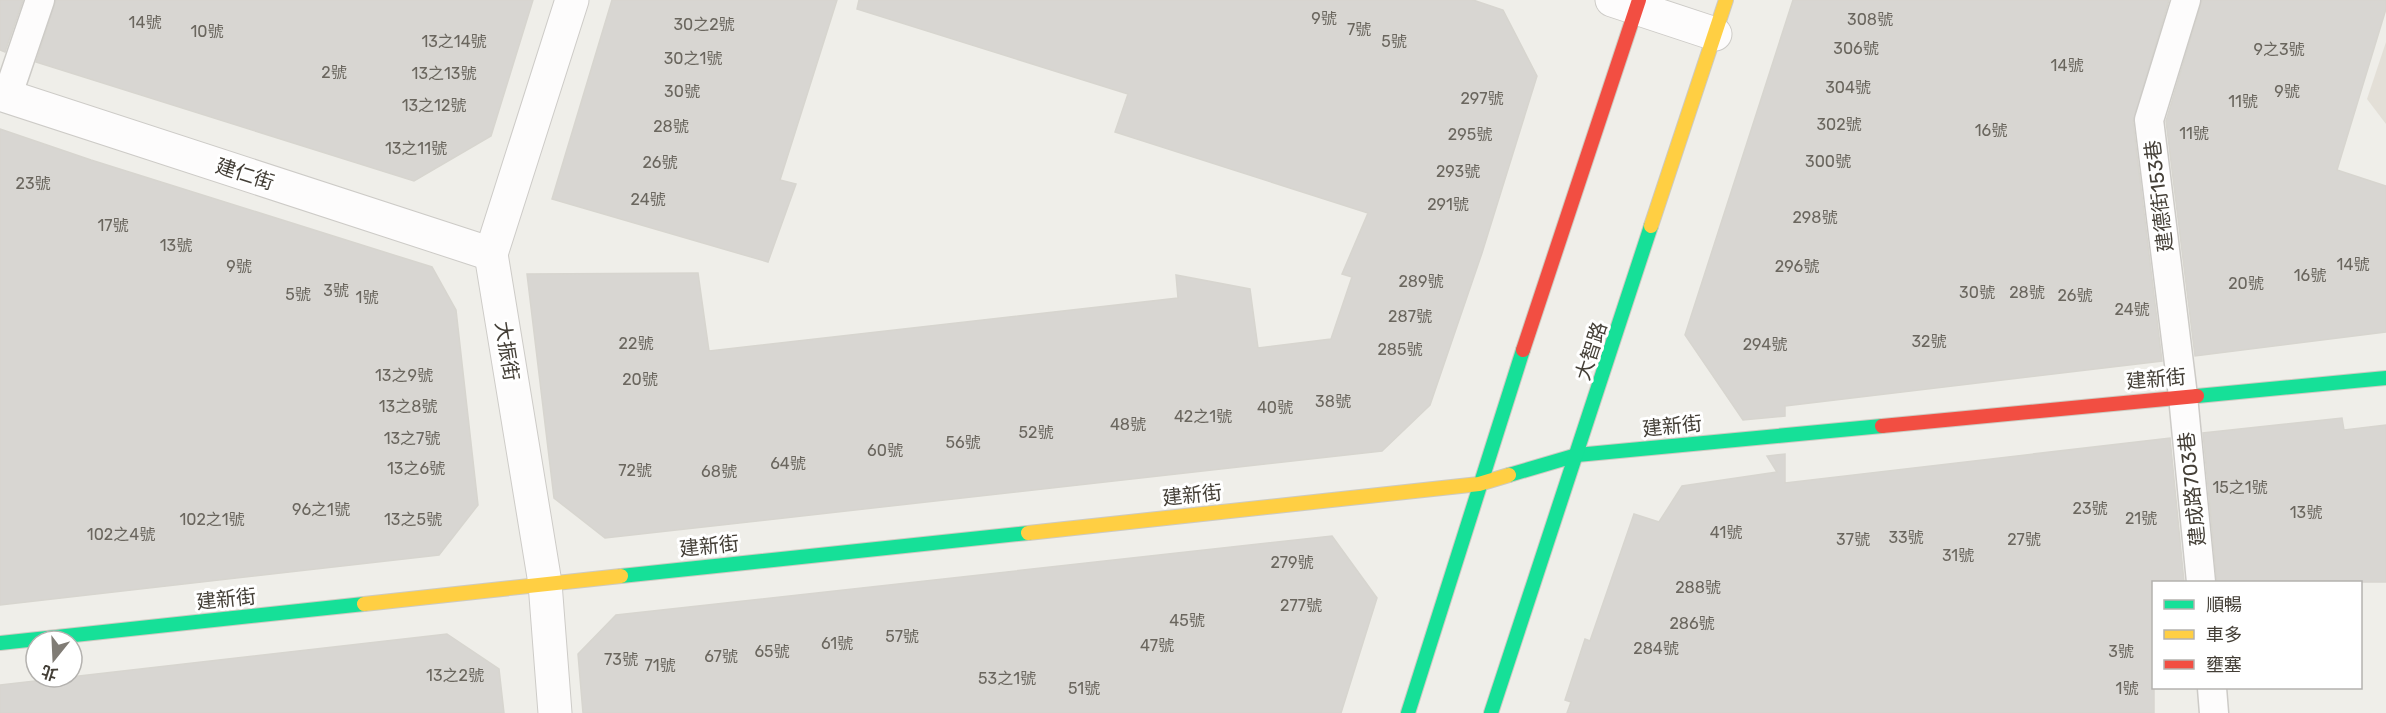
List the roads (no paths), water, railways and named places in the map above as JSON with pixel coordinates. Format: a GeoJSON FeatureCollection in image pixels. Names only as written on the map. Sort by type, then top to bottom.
{"type":"FeatureCollection","features":[{"type":"Feature","properties":{"kind":"street","name":"大振街"},"geometry":{"type":"LineString","coordinates":[[555,713],[545,583],[490,254],[572,0]]}},
{"type":"Feature","properties":{"kind":"street","name":"大智路"},"geometry":{"type":"LineString","coordinates":[[1491,713],[1726,0]]}},
{"type":"Feature","properties":{"kind":"street"},"geometry":{"type":"LineString","coordinates":[[1408,713],[1629,3],[1715,34]]}},
{"type":"Feature","properties":{"kind":"street","name":"建仁街"},"geometry":{"type":"LineString","coordinates":[[4,95],[490,254]]}},
{"type":"Feature","properties":{"kind":"street","name":"建新街"},"geometry":{"type":"LineString","coordinates":[[0,643],[1479,484],[1577,455],[2386,378]]}},
{"type":"Feature","properties":{"kind":"lane"},"geometry":{"type":"LineString","coordinates":[[4,95],[40,0]]}},
{"type":"Feature","properties":{"kind":"lane","name":"建德街153巷"},"geometry":{"type":"LineString","coordinates":[[2183,396],[2150,120],[2186,0]]}},
{"type":"Feature","properties":{"kind":"lane","name":"建成路703巷"},"geometry":{"type":"LineString","coordinates":[[2183,396],[2201,581]]}},
{"type":"Feature","properties":{"kind":"lane"},"geometry":{"type":"LineString","coordinates":[[2212,689],[2214,713]]}}]}
